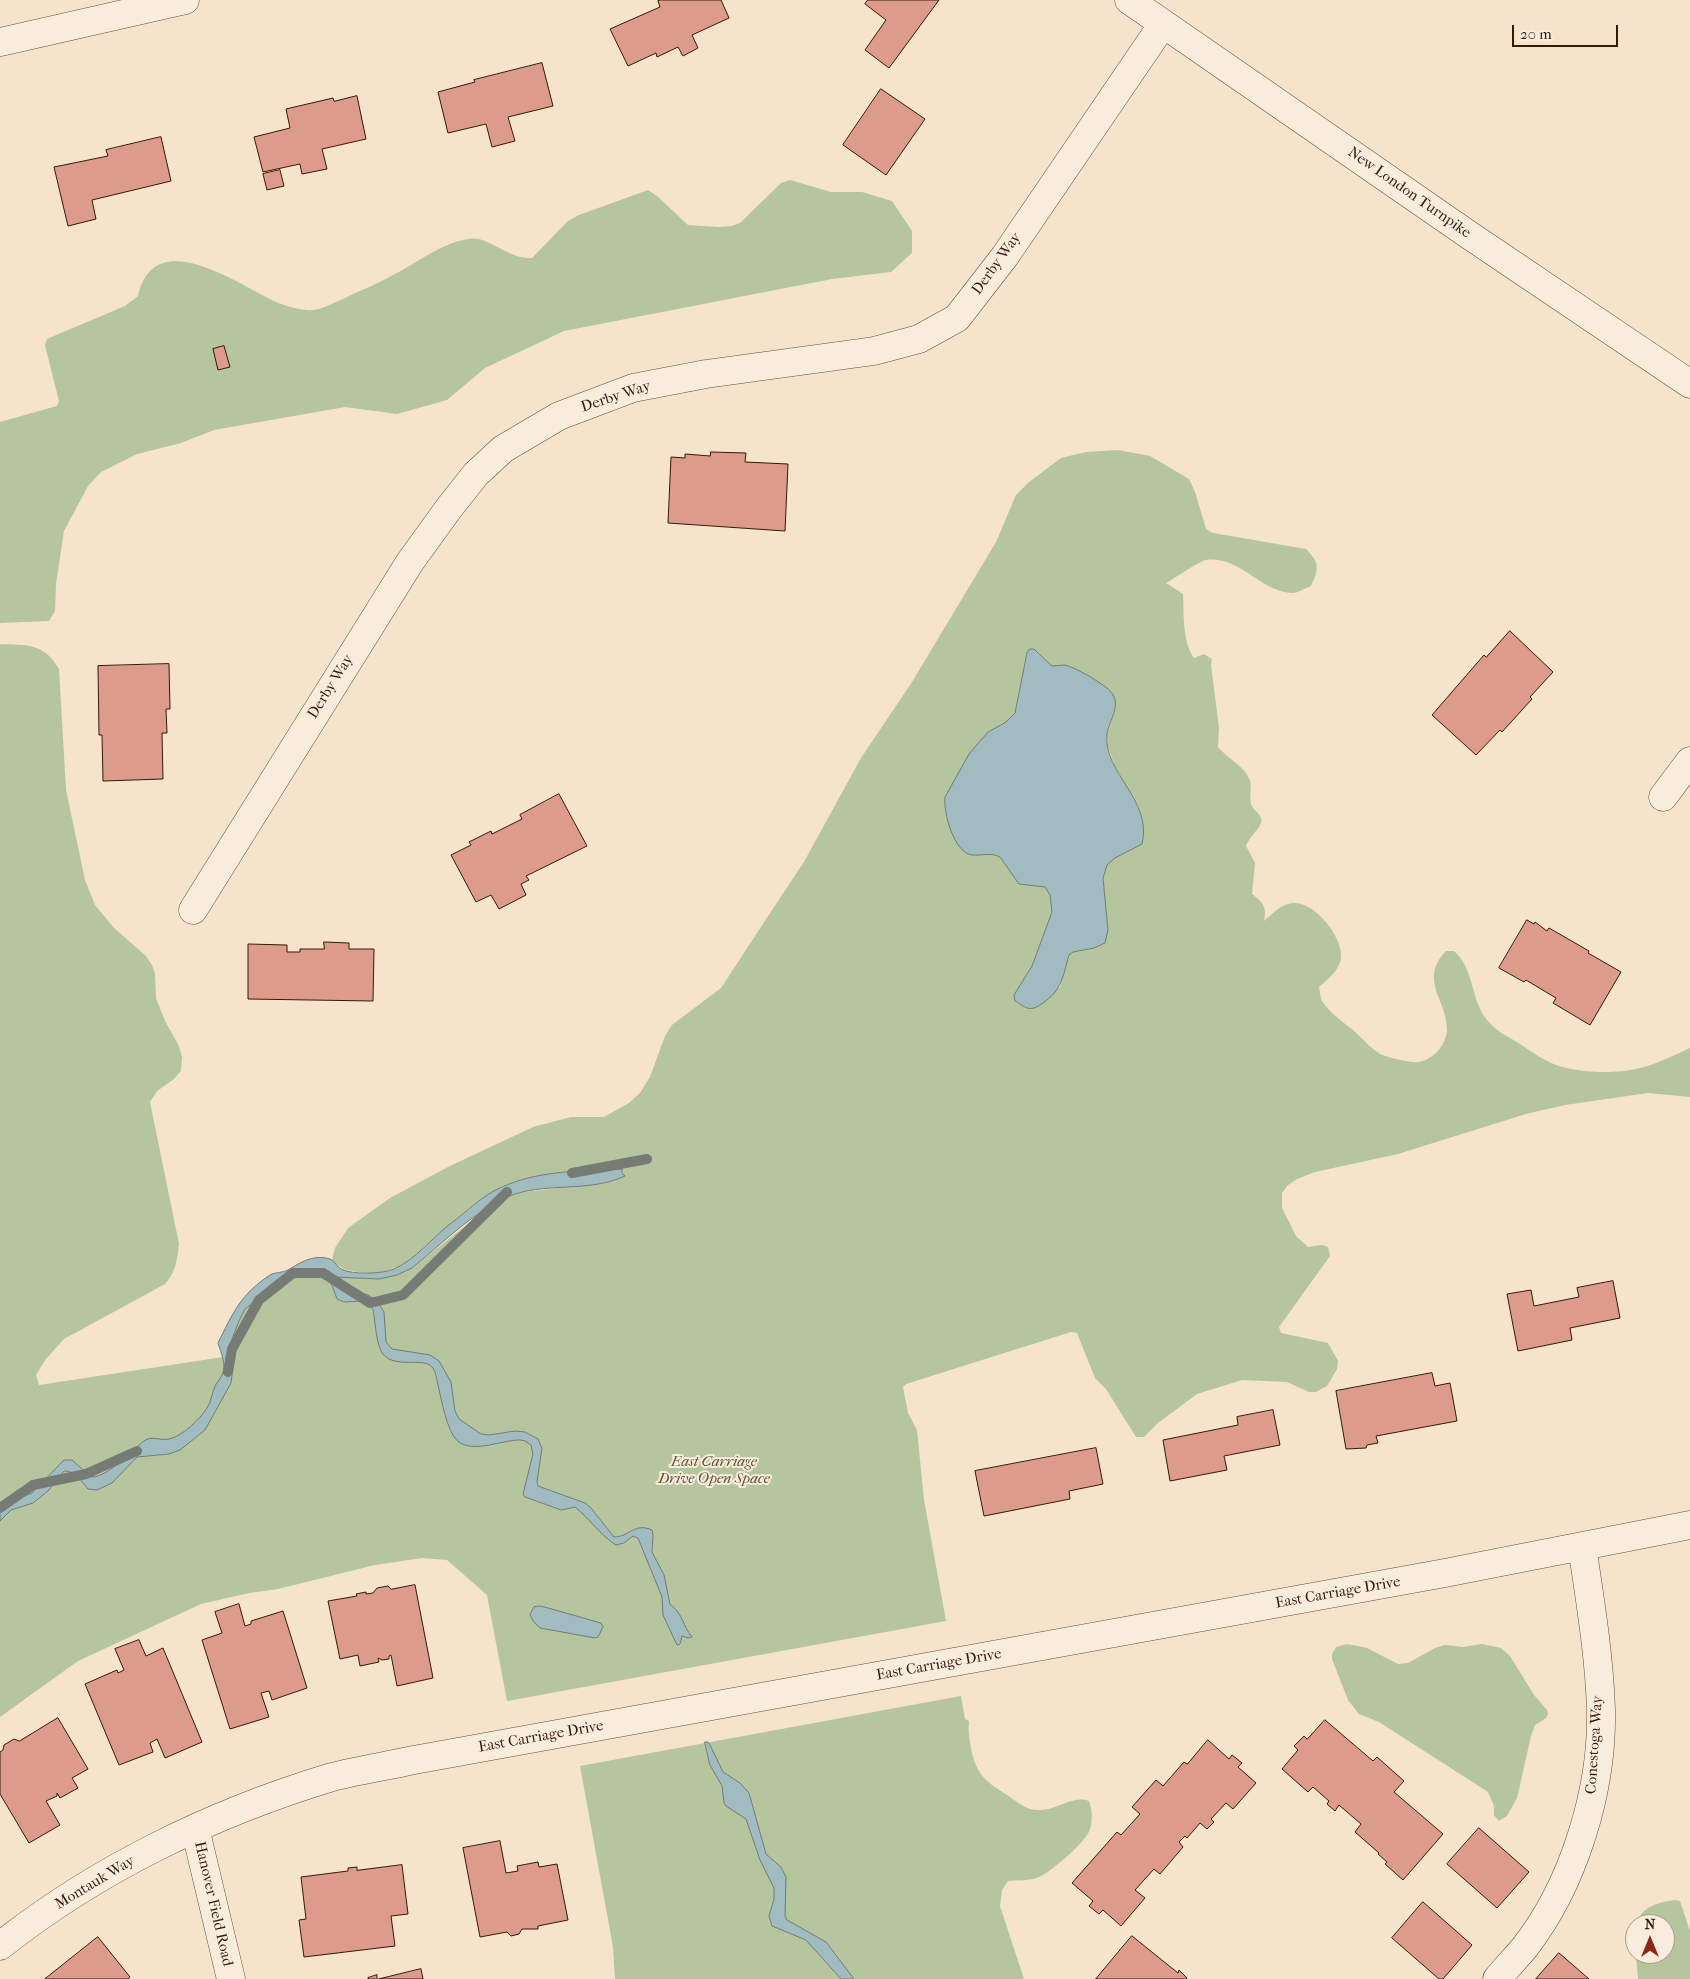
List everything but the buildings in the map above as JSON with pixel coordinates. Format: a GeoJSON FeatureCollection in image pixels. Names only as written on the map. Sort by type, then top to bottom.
{"type":"FeatureCollection","features":[{"type":"Feature","properties":{"kind":"street"},"geometry":{"type":"LineString","coordinates":[[0,42],[185,0]]}},
{"type":"Feature","properties":{"kind":"street","name":"New London Turnpike"},"geometry":{"type":"LineString","coordinates":[[1129,0],[1469,235],[1690,384]]}},
{"type":"Feature","properties":{"kind":"street","name":"Derby Way"},"geometry":{"type":"LineString","coordinates":[[193,910],[410,562],[476,474],[504,449],[559,416],[633,388],[715,373],[874,351],[919,339],[957,318],[1005,256],[1163,24]]}},
{"type":"Feature","properties":{"kind":"street"},"geometry":{"type":"LineString","coordinates":[[1663,797],[1690,760]]}},
{"type":"Feature","properties":{"kind":"street","name":"East Carriage Drive"},"geometry":{"type":"LineString","coordinates":[[195,1828],[263,1801],[334,1777],[414,1760],[1445,1574],[1690,1525]]}},
{"type":"Feature","properties":{"kind":"street","name":"Conestoga Way"},"geometry":{"type":"LineString","coordinates":[[1497,1979],[1526,1946],[1557,1897],[1578,1847],[1590,1808],[1596,1775],[1601,1711],[1599,1666],[1582,1546]]}},
{"type":"Feature","properties":{"kind":"street","name":"Montauk Way"},"geometry":{"type":"LineString","coordinates":[[0,1946],[55,1906],[107,1874],[195,1828]]}},
{"type":"Feature","properties":{"kind":"street","name":"Hanover Field Road"},"geometry":{"type":"LineString","coordinates":[[195,1828],[231,1979]]}},
{"type":"Feature","properties":{"kind":"green space"},"geometry":{"type":"Polygon","coordinates":[[[790,180],[831,192],[862,192],[892,201],[912,231],[912,253],[891,272],[832,279],[564,331],[485,368],[447,400],[397,414],[345,407],[214,430],[181,443],[137,454],[101,472],[88,486],[64,531],[56,584],[55,611],[49,621],[0,623],[0,422],[57,406],[59,401],[45,345],[47,339],[125,306],[138,296],[147,275],[161,264],[179,261],[199,265],[220,273],[280,303],[302,310],[316,310],[331,305],[381,281],[439,249],[458,241],[476,239],[523,258],[532,258],[568,221],[579,215],[648,190],[688,225],[732,226],[740,223],[781,183],[790,180]]]}},
{"type":"Feature","properties":{"kind":"green space","name":"East Carriage Drive Open Space"},"geometry":{"type":"Polygon","coordinates":[[[1118,450],[1150,456],[1189,479],[1206,529],[1213,533],[1306,549],[1316,562],[1317,571],[1311,586],[1295,593],[1271,587],[1240,568],[1218,560],[1203,561],[1166,583],[1183,594],[1187,644],[1194,658],[1204,654],[1212,659],[1211,665],[1219,728],[1218,747],[1245,771],[1251,784],[1251,804],[1262,820],[1246,846],[1255,863],[1252,894],[1263,905],[1265,912],[1264,921],[1285,905],[1301,904],[1318,914],[1337,939],[1341,956],[1339,965],[1319,987],[1322,1001],[1328,1009],[1382,1055],[1412,1062],[1419,1062],[1430,1058],[1442,1046],[1447,1030],[1446,1019],[1436,990],[1434,972],[1446,951],[1454,951],[1465,965],[1476,1000],[1487,1021],[1500,1032],[1538,1056],[1556,1065],[1574,1070],[1618,1072],[1650,1065],[1690,1048],[1690,1097],[1648,1093],[1565,1105],[1526,1114],[1398,1154],[1315,1172],[1297,1179],[1288,1185],[1282,1193],[1282,1208],[1296,1236],[1308,1247],[1322,1245],[1328,1247],[1330,1256],[1279,1327],[1281,1333],[1328,1343],[1338,1361],[1337,1369],[1327,1386],[1316,1392],[1309,1392],[1287,1382],[1242,1380],[1197,1394],[1158,1423],[1144,1437],[1136,1437],[1106,1389],[1095,1378],[1077,1333],[1071,1332],[906,1384],[903,1387],[908,1413],[917,1430],[924,1500],[946,1621],[507,1701],[487,1595],[447,1560],[422,1558],[375,1565],[278,1589],[249,1593],[201,1604],[78,1661],[0,1717],[0,644],[34,647],[47,654],[59,669],[66,790],[85,880],[95,905],[114,928],[146,956],[152,965],[155,974],[156,998],[165,1021],[179,1046],[182,1057],[181,1071],[174,1079],[157,1091],[150,1102],[179,1244],[174,1270],[165,1284],[64,1339],[46,1359],[36,1375],[39,1385],[230,1356],[234,1331],[245,1309],[272,1288],[308,1269],[326,1268],[337,1299],[344,1302],[363,1301],[373,1309],[377,1334],[381,1306],[368,1295],[340,1287],[335,1276],[379,1279],[412,1268],[497,1201],[523,1192],[605,1183],[624,1176],[622,1169],[576,1171],[529,1178],[501,1187],[469,1208],[413,1257],[383,1272],[350,1271],[332,1260],[335,1248],[348,1228],[390,1198],[450,1166],[533,1127],[571,1117],[604,1117],[629,1103],[640,1093],[650,1077],[665,1036],[672,1025],[721,988],[805,860],[861,758],[912,682],[996,542],[1016,495],[1029,482],[1061,458],[1086,452],[1118,450]],[[1034,649],[1027,653],[1015,713],[1006,722],[988,732],[995,854],[1000,857],[1019,884],[1045,887],[1050,895],[1052,912],[1032,966],[1014,995],[1015,1001],[1026,1008],[1060,987],[1069,955],[1073,952],[1094,948],[1108,930],[1103,878],[1107,864],[1114,858],[1139,807],[1115,767],[1108,746],[1107,734],[1116,706],[1111,692],[1091,678],[1065,665],[1052,666],[1034,649]]]}},
{"type":"Feature","properties":{"kind":"green space"},"geometry":{"type":"Polygon","coordinates":[[[1347,1644],[1367,1648],[1398,1664],[1408,1663],[1435,1648],[1445,1645],[1463,1647],[1482,1644],[1501,1648],[1510,1656],[1548,1714],[1546,1718],[1535,1725],[1517,1798],[1507,1816],[1499,1821],[1494,1815],[1494,1806],[1488,1792],[1379,1722],[1359,1714],[1348,1700],[1332,1659],[1332,1654],[1336,1647],[1347,1644]]]}},
{"type":"Feature","properties":{"kind":"green space"},"geometry":{"type":"Polygon","coordinates":[[[961,1696],[965,1719],[969,1721],[969,1737],[973,1758],[979,1772],[989,1782],[1028,1808],[1036,1810],[1047,1809],[1071,1801],[1083,1800],[1089,1801],[1091,1808],[1092,1822],[1088,1834],[1068,1855],[1045,1874],[1028,1880],[1008,1881],[1002,1890],[1000,1906],[1024,1979],[615,1979],[613,1947],[580,1766],[961,1696]]]}},
{"type":"Feature","properties":{"kind":"green space"},"geometry":{"type":"Polygon","coordinates":[[[1680,1901],[1690,1931],[1690,1979],[1638,1979],[1637,1964],[1675,1964],[1675,1914],[1641,1914],[1651,1906],[1663,1902],[1680,1901]]]}},
{"type":"Feature","properties":{"kind":"water"},"geometry":{"type":"Polygon","coordinates":[[[1030,649],[1034,649],[1052,666],[1068,666],[1088,675],[1114,696],[1115,707],[1107,734],[1108,748],[1112,761],[1135,800],[1141,814],[1143,828],[1142,844],[1115,858],[1107,865],[1103,878],[1108,930],[1105,943],[1094,948],[1073,952],[1069,955],[1063,976],[1054,993],[1039,1006],[1026,1008],[1015,1001],[1014,995],[1032,966],[1052,912],[1050,895],[1045,887],[1019,884],[1000,857],[990,854],[972,855],[966,853],[955,840],[951,831],[946,812],[945,797],[969,754],[988,732],[1006,722],[1015,713],[1027,653],[1030,649]]]}},
{"type":"Feature","properties":{"kind":"water"},"geometry":{"type":"Polygon","coordinates":[[[622,1169],[622,1173],[625,1176],[613,1181],[587,1186],[548,1188],[522,1192],[507,1197],[464,1224],[412,1268],[397,1275],[379,1279],[335,1277],[340,1287],[368,1295],[377,1301],[384,1312],[386,1342],[392,1349],[430,1355],[439,1361],[451,1382],[455,1411],[459,1419],[481,1434],[489,1435],[515,1431],[525,1432],[538,1439],[542,1448],[538,1486],[585,1503],[614,1537],[641,1528],[652,1530],[652,1552],[664,1575],[670,1604],[678,1612],[692,1637],[682,1636],[680,1644],[677,1645],[663,1615],[662,1597],[638,1538],[633,1536],[624,1543],[616,1545],[605,1537],[575,1507],[561,1510],[525,1497],[523,1494],[533,1454],[531,1445],[525,1441],[518,1440],[469,1446],[461,1443],[454,1437],[448,1423],[435,1372],[432,1367],[420,1363],[399,1362],[386,1357],[381,1351],[378,1342],[373,1309],[363,1301],[344,1302],[337,1299],[326,1269],[304,1270],[245,1309],[229,1347],[231,1383],[205,1430],[180,1450],[169,1454],[137,1457],[112,1483],[97,1490],[88,1489],[74,1474],[64,1471],[48,1491],[33,1503],[11,1510],[0,1521],[0,1507],[4,1503],[32,1493],[64,1460],[72,1460],[91,1477],[97,1476],[111,1469],[147,1439],[169,1439],[191,1426],[207,1408],[215,1386],[223,1373],[224,1362],[218,1343],[228,1323],[244,1297],[270,1275],[286,1271],[298,1264],[319,1257],[330,1259],[338,1267],[346,1271],[368,1273],[389,1271],[409,1260],[475,1204],[488,1194],[502,1187],[516,1181],[546,1174],[622,1169]]]}},
{"type":"Feature","properties":{"kind":"water"},"geometry":{"type":"Polygon","coordinates":[[[541,1606],[601,1623],[603,1627],[598,1637],[595,1638],[540,1628],[533,1621],[530,1614],[534,1607],[541,1606]]]}},
{"type":"Feature","properties":{"kind":"water"},"geometry":{"type":"Polygon","coordinates":[[[705,1742],[708,1742],[710,1745],[723,1772],[740,1783],[749,1793],[766,1854],[781,1867],[786,1877],[785,1916],[787,1920],[826,1942],[854,1979],[841,1979],[806,1940],[772,1926],[769,1916],[774,1899],[774,1888],[760,1860],[746,1819],[724,1803],[722,1786],[710,1765],[705,1742]]]}},
{"type":"Feature","properties":{"kind":"waterway"},"geometry":{"type":"LineString","coordinates":[[572,1173],[647,1159]]}},
{"type":"Feature","properties":{"kind":"waterway"},"geometry":{"type":"LineString","coordinates":[[228,1372],[232,1349],[259,1300],[293,1273],[323,1273],[370,1303],[403,1295],[507,1192]]}},
{"type":"Feature","properties":{"kind":"waterway"},"geometry":{"type":"LineString","coordinates":[[0,1508],[33,1485],[86,1474],[137,1451]]}}]}
